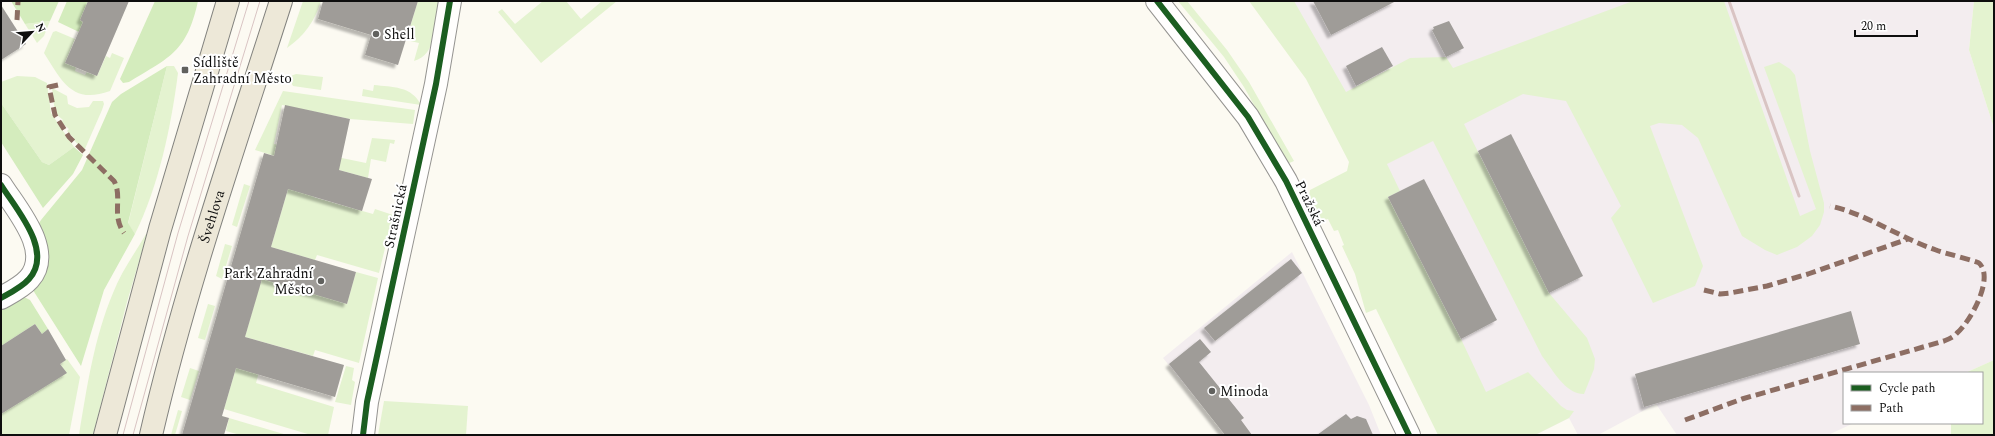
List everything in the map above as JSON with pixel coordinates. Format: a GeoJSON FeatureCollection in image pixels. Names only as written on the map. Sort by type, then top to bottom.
{"type":"FeatureCollection","features":[{"type":"Feature","properties":{"kind":"main road"},"geometry":{"type":"LineString","coordinates":[[105,435],[160,229],[228,1]]}},
{"type":"Feature","properties":{"kind":"main road","name":"Švehlova"},"geometry":{"type":"LineString","coordinates":[[151,435],[168,365],[205,240],[281,1]]}},
{"type":"Feature","properties":{"kind":"street","name":"Strašnická"},"geometry":{"type":"LineString","coordinates":[[363,435],[367,402],[436,84],[450,1]]}},
{"type":"Feature","properties":{"kind":"street","name":"Pražská"},"geometry":{"type":"LineString","coordinates":[[1157,1],[1248,117],[1286,181],[1409,435]]}},
{"type":"Feature","properties":{"kind":"street"},"geometry":{"type":"LineString","coordinates":[[1,185],[34,237],[38,258],[34,272],[29,279],[1,298]]}},
{"type":"Feature","properties":{"kind":"shaded area"},"geometry":{"type":"Polygon","coordinates":[[[1266,1],[1974,1],[1969,50],[1994,128],[1994,360],[1967,372],[1843,372],[1843,424],[1852,424],[1828,435],[1677,435],[1656,404],[1598,435],[1578,435],[1569,418],[1535,435],[1487,435],[1361,179],[1266,1]]]}},
{"type":"Feature","properties":{"kind":"shaded area"},"geometry":{"type":"Polygon","coordinates":[[[1292,252],[1369,405],[1381,435],[1226,435],[1163,358],[1292,252]]]}},
{"type":"Feature","properties":{"kind":"green space"},"geometry":{"type":"Polygon","coordinates":[[[11,1],[59,1],[50,21],[25,24],[11,1]]]}},
{"type":"Feature","properties":{"kind":"green space"},"geometry":{"type":"Polygon","coordinates":[[[67,1],[88,1],[80,20],[83,22],[79,32],[58,22],[67,1]]]}},
{"type":"Feature","properties":{"kind":"green space"},"geometry":{"type":"Polygon","coordinates":[[[155,1],[198,1],[194,18],[188,32],[175,51],[156,66],[129,82],[123,83],[120,79],[155,1]]]}},
{"type":"Feature","properties":{"kind":"green space"},"geometry":{"type":"Polygon","coordinates":[[[303,1],[321,1],[316,15],[308,28],[287,48],[303,1]]]}},
{"type":"Feature","properties":{"kind":"green space"},"geometry":{"type":"Polygon","coordinates":[[[418,1],[440,1],[436,27],[431,45],[422,58],[414,61],[419,43],[406,40],[418,1]]]}},
{"type":"Feature","properties":{"kind":"green space"},"geometry":{"type":"Polygon","coordinates":[[[543,1],[566,1],[581,19],[602,1],[617,1],[541,63],[498,12],[502,9],[515,24],[543,1]]]}},
{"type":"Feature","properties":{"kind":"green space"},"geometry":{"type":"Polygon","coordinates":[[[1178,1],[1187,1],[1227,50],[1249,82],[1294,161],[1287,164],[1244,87],[1224,57],[1178,1]]]}},
{"type":"Feature","properties":{"kind":"green space"},"geometry":{"type":"Polygon","coordinates":[[[1249,1],[1294,1],[1346,92],[1410,58],[1446,57],[1453,68],[1633,1],[1724,1],[1800,216],[1816,209],[1764,67],[1779,62],[1790,69],[1795,75],[1810,151],[1824,203],[1824,212],[1820,225],[1812,236],[1797,247],[1777,255],[1765,250],[1742,236],[1698,138],[1682,125],[1659,123],[1650,126],[1703,266],[1695,286],[1653,303],[1611,218],[1621,206],[1566,101],[1523,94],[1464,124],[1549,293],[1587,338],[1595,359],[1594,369],[1584,394],[1577,393],[1565,386],[1542,356],[1433,141],[1387,164],[1400,191],[1388,197],[1461,339],[1486,392],[1528,372],[1561,406],[1567,410],[1574,411],[1569,418],[1535,435],[1438,435],[1376,309],[1366,313],[1355,274],[1342,246],[1344,245],[1338,230],[1334,231],[1328,219],[1322,221],[1308,203],[1310,190],[1347,171],[1349,162],[1306,79],[1249,1]]]}},
{"type":"Feature","properties":{"kind":"green space"},"geometry":{"type":"Polygon","coordinates":[[[1974,1],[1994,1],[1994,128],[1969,50],[1974,1]]]}},
{"type":"Feature","properties":{"kind":"green space"},"geometry":{"type":"Polygon","coordinates":[[[50,21],[44,36],[37,43],[25,24],[50,21]]]}},
{"type":"Feature","properties":{"kind":"green space"},"geometry":{"type":"Polygon","coordinates":[[[56,31],[75,39],[65,63],[76,67],[75,71],[85,75],[87,72],[97,76],[106,56],[110,58],[112,53],[124,58],[110,91],[97,95],[86,95],[77,93],[63,81],[44,53],[53,32],[56,31]]]}},
{"type":"Feature","properties":{"kind":"green space"},"geometry":{"type":"Polygon","coordinates":[[[167,66],[174,66],[178,73],[168,135],[151,196],[135,234],[128,224],[167,66]]]}},
{"type":"Feature","properties":{"kind":"green space"},"geometry":{"type":"Polygon","coordinates":[[[167,66],[128,223],[135,234],[104,290],[81,366],[31,287],[38,225],[82,170],[112,102],[121,94],[167,66]]]}},
{"type":"Feature","properties":{"kind":"green space"},"geometry":{"type":"Polygon","coordinates":[[[296,74],[323,77],[321,90],[293,86],[288,77],[296,74]]]}},
{"type":"Feature","properties":{"kind":"green space"},"geometry":{"type":"Polygon","coordinates":[[[17,76],[35,77],[47,83],[51,113],[74,147],[49,165],[42,162],[1,103],[1,82],[17,76]]]}},
{"type":"Feature","properties":{"kind":"green space"},"geometry":{"type":"Polygon","coordinates":[[[374,85],[394,87],[407,91],[417,99],[421,105],[362,96],[363,89],[373,91],[374,85]]]}},
{"type":"Feature","properties":{"kind":"green space"},"geometry":{"type":"Polygon","coordinates":[[[52,88],[67,96],[68,104],[77,108],[89,107],[93,101],[103,101],[104,104],[102,110],[84,151],[67,131],[69,129],[61,122],[63,120],[55,113],[52,88]]]}},
{"type":"Feature","properties":{"kind":"green space"},"geometry":{"type":"Polygon","coordinates":[[[283,91],[415,110],[413,124],[350,119],[282,105],[274,144],[366,163],[372,138],[395,140],[394,144],[390,143],[386,162],[371,159],[368,178],[296,158],[295,162],[255,150],[283,91]]]}},
{"type":"Feature","properties":{"kind":"green space"},"geometry":{"type":"Polygon","coordinates":[[[1,103],[42,162],[49,165],[74,147],[83,155],[73,174],[43,208],[1,142],[1,103]]]}},
{"type":"Feature","properties":{"kind":"green space"},"geometry":{"type":"Polygon","coordinates":[[[318,179],[313,197],[373,214],[375,209],[393,215],[379,273],[317,255],[315,260],[271,247],[288,189],[318,179]]]}},
{"type":"Feature","properties":{"kind":"green space"},"geometry":{"type":"Polygon","coordinates":[[[244,184],[250,186],[237,227],[232,225],[244,184]]]}},
{"type":"Feature","properties":{"kind":"green space"},"geometry":{"type":"Polygon","coordinates":[[[146,234],[93,435],[79,435],[92,363],[106,310],[120,278],[146,234]]]}},
{"type":"Feature","properties":{"kind":"green space"},"geometry":{"type":"Polygon","coordinates":[[[225,244],[232,246],[222,279],[216,276],[225,244]]]}},
{"type":"Feature","properties":{"kind":"green space"},"geometry":{"type":"Polygon","coordinates":[[[356,272],[378,278],[359,363],[315,350],[313,356],[245,337],[262,277],[347,304],[356,272]]]}},
{"type":"Feature","properties":{"kind":"green space"},"geometry":{"type":"Polygon","coordinates":[[[22,296],[30,300],[48,329],[42,334],[35,324],[1,346],[1,307],[22,296]]]}},
{"type":"Feature","properties":{"kind":"green space"},"geometry":{"type":"Polygon","coordinates":[[[208,304],[215,306],[205,340],[198,338],[208,304]]]}},
{"type":"Feature","properties":{"kind":"green space"},"geometry":{"type":"Polygon","coordinates":[[[67,359],[80,377],[69,435],[1,435],[1,414],[66,373],[60,364],[67,359]]]}},
{"type":"Feature","properties":{"kind":"green space"},"geometry":{"type":"Polygon","coordinates":[[[1994,360],[1994,435],[1951,435],[1951,424],[1983,424],[1983,372],[1967,372],[1994,360]]]}},
{"type":"Feature","properties":{"kind":"green space"},"geometry":{"type":"Polygon","coordinates":[[[238,361],[260,368],[256,383],[334,407],[328,435],[311,435],[224,409],[238,361]]]}},
{"type":"Feature","properties":{"kind":"green space"},"geometry":{"type":"Polygon","coordinates":[[[346,366],[354,368],[352,380],[355,382],[351,405],[335,402],[346,366]]]}},
{"type":"Feature","properties":{"kind":"green space"},"geometry":{"type":"Polygon","coordinates":[[[190,368],[199,371],[190,400],[181,397],[190,368]]]}},
{"type":"Feature","properties":{"kind":"green space"},"geometry":{"type":"Polygon","coordinates":[[[384,401],[468,406],[466,435],[378,435],[384,401]]]}},
{"type":"Feature","properties":{"kind":"green space"},"geometry":{"type":"Polygon","coordinates":[[[178,410],[182,411],[175,435],[171,435],[178,410]]]}},
{"type":"Feature","properties":{"kind":"green space"},"geometry":{"type":"Polygon","coordinates":[[[229,418],[287,435],[240,435],[226,431],[229,418]]]}},
{"type":"Feature","properties":{"kind":"building"},"geometry":{"type":"Polygon","coordinates":[[[88,1],[129,1],[97,76],[65,63],[83,22],[80,20],[88,1]]]}},
{"type":"Feature","properties":{"kind":"building","name":"Shell"},"geometry":{"type":"Polygon","coordinates":[[[323,1],[418,1],[398,65],[365,55],[371,35],[318,19],[323,1]]]}},
{"type":"Feature","properties":{"kind":"building"},"geometry":{"type":"Polygon","coordinates":[[[1313,1],[1396,1],[1331,35],[1313,1]]]}},
{"type":"Feature","properties":{"kind":"building"},"geometry":{"type":"Polygon","coordinates":[[[1,5],[26,44],[1,60],[1,5]]]}},
{"type":"Feature","properties":{"kind":"building"},"geometry":{"type":"Polygon","coordinates":[[[1449,21],[1464,48],[1446,57],[1432,30],[1434,29],[1433,27],[1449,21]]]}},
{"type":"Feature","properties":{"kind":"building"},"geometry":{"type":"Polygon","coordinates":[[[1382,47],[1393,66],[1356,86],[1346,66],[1382,47]]]}},
{"type":"Feature","properties":{"kind":"building","name":"Park Zahradní Město"},"geometry":{"type":"Polygon","coordinates":[[[285,105],[350,119],[339,170],[372,179],[362,211],[288,189],[271,247],[356,272],[347,304],[262,279],[245,337],[344,365],[335,397],[236,368],[222,416],[229,418],[224,435],[182,435],[264,153],[274,156],[285,105]]]}},
{"type":"Feature","properties":{"kind":"building"},"geometry":{"type":"Polygon","coordinates":[[[1511,134],[1583,276],[1549,293],[1478,151],[1511,134]]]}},
{"type":"Feature","properties":{"kind":"building"},"geometry":{"type":"Polygon","coordinates":[[[1424,179],[1497,320],[1461,339],[1388,197],[1424,179]]]}},
{"type":"Feature","properties":{"kind":"building"},"geometry":{"type":"Polygon","coordinates":[[[1291,259],[1302,273],[1215,341],[1204,328],[1291,259]]]}},
{"type":"Feature","properties":{"kind":"building"},"geometry":{"type":"Polygon","coordinates":[[[1851,311],[1860,344],[1644,407],[1635,374],[1851,311]]]}},
{"type":"Feature","properties":{"kind":"building"},"geometry":{"type":"Polygon","coordinates":[[[35,324],[42,334],[48,329],[66,360],[60,364],[67,373],[1,414],[1,346],[35,324]]]}},
{"type":"Feature","properties":{"kind":"building"},"geometry":{"type":"Polygon","coordinates":[[[1200,339],[1211,352],[1199,362],[1244,418],[1241,420],[1252,435],[1225,435],[1169,364],[1200,339]]]}},
{"type":"Feature","properties":{"kind":"building"},"geometry":{"type":"Polygon","coordinates":[[[1346,414],[1351,419],[1357,416],[1366,419],[1373,435],[1317,435],[1346,414]]]}},
{"type":"Feature","properties":{"kind":"tram line"},"geometry":{"type":"LineString","coordinates":[[123,435],[178,233],[249,1]]}},
{"type":"Feature","properties":{"kind":"tram line"},"geometry":{"type":"LineString","coordinates":[[133,435],[188,236],[260,1]]}},
{"type":"Feature","properties":{"kind":"railway"},"geometry":{"type":"LineString","coordinates":[[1729,1],[1799,196]]}},
{"type":"Feature","properties":{"kind":"marked path"},"geometry":{"type":"LineString","coordinates":[[17,20],[18,1]]}},
{"type":"Feature","properties":{"kind":"marked path"},"geometry":{"type":"LineString","coordinates":[[58,85],[49,87],[55,115],[69,137],[114,181],[118,193],[118,220],[124,233]]}},
{"type":"Feature","properties":{"kind":"marked path"},"geometry":{"type":"LineString","coordinates":[[1685,420],[1742,399],[1950,339],[1968,320],[1979,300],[1984,279],[1983,270],[1979,263],[1923,245],[1870,220],[1830,206]]}},
{"type":"Feature","properties":{"kind":"marked path"},"geometry":{"type":"LineString","coordinates":[[1704,290],[1720,294],[1767,286],[1808,274],[1908,239]]}},
{"type":"Feature","properties":{"kind":"cycle path"},"geometry":{"type":"LineString","coordinates":[[363,435],[367,402],[436,84],[450,1]]}},
{"type":"Feature","properties":{"kind":"cycle path"},"geometry":{"type":"LineString","coordinates":[[1157,1],[1248,117],[1286,181],[1409,435]]}},
{"type":"Feature","properties":{"kind":"cycle path"},"geometry":{"type":"LineString","coordinates":[[1,185],[30,230],[35,243],[37,256],[36,268],[29,279],[1,298]]}},
{"type":"Feature","properties":{"kind":"place","name":"Shell"},"geometry":{"type":"Point","coordinates":[376,34]}},
{"type":"Feature","properties":{"kind":"place","name":"Sídliště Zahradní Město"},"geometry":{"type":"Point","coordinates":[185,70]}},
{"type":"Feature","properties":{"kind":"place","name":"Park Zahradní Město"},"geometry":{"type":"Point","coordinates":[321,281]}},
{"type":"Feature","properties":{"kind":"place","name":"Minoda"},"geometry":{"type":"Point","coordinates":[1212,391]}}]}
